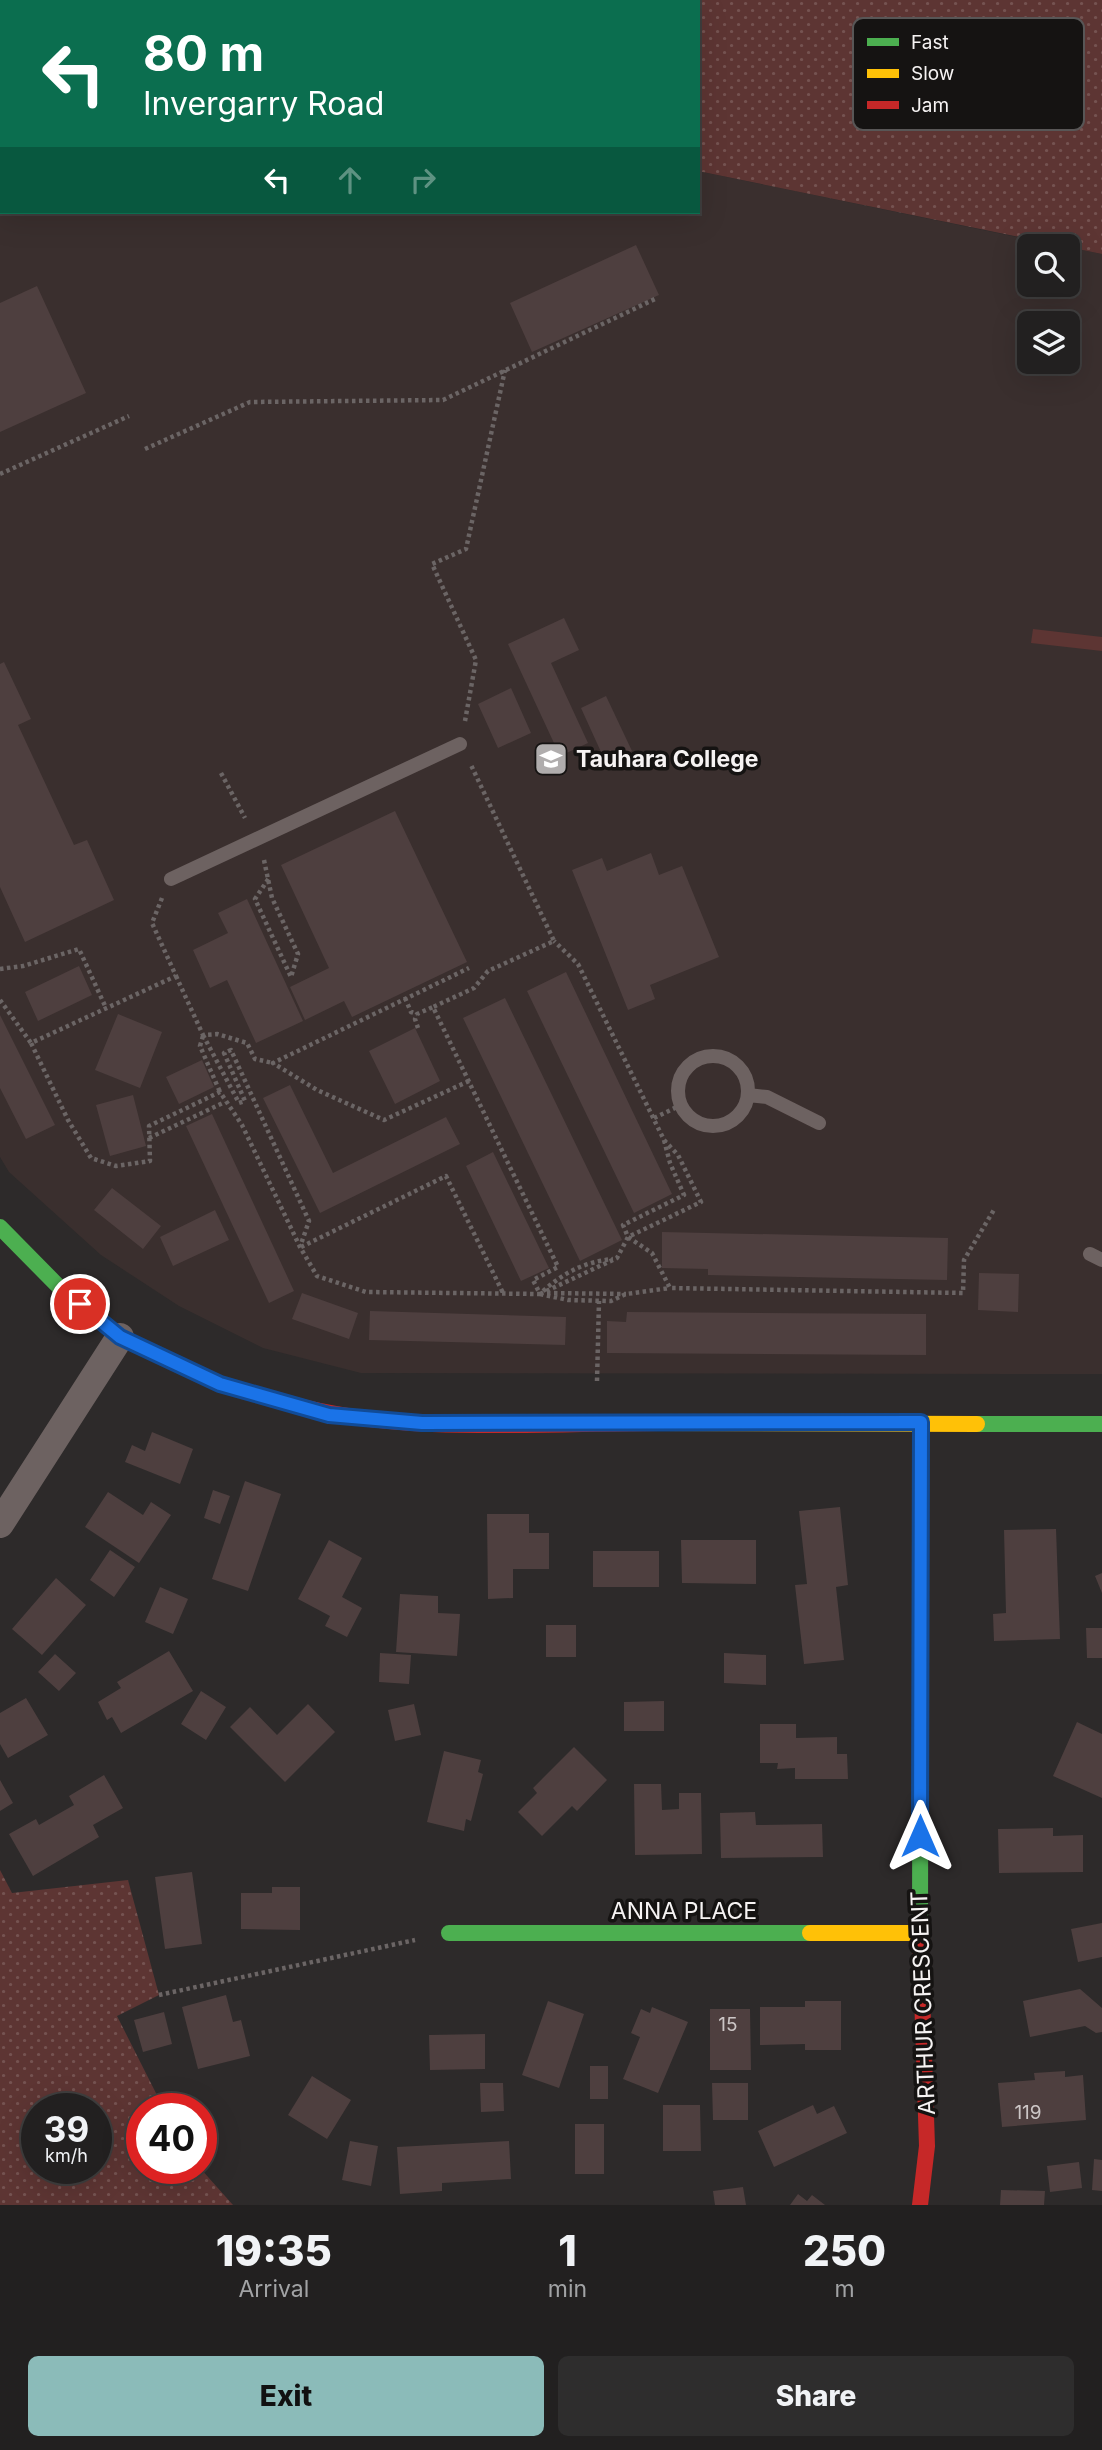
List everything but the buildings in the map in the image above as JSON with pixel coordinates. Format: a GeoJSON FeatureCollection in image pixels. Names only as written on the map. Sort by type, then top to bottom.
{"type":"FeatureCollection","features":[{"type":"Feature","properties":{"kind":"street"},"geometry":{"type":"LineString","coordinates":[[0,1227],[60,1287],[120,1337],[220,1384],[329,1415],[422,1423],[1102,1424]]}},
{"type":"Feature","properties":{"kind":"street"},"geometry":{"type":"LineString","coordinates":[[0,1524],[120,1337]]}},
{"type":"Feature","properties":{"kind":"street","name":"ARTHUR CRESCENT"},"geometry":{"type":"LineString","coordinates":[[920,2205],[928,2146],[920,1933],[921,1422]]}},
{"type":"Feature","properties":{"kind":"street","name":"ANNA PLACE"},"geometry":{"type":"LineString","coordinates":[[449,1933],[920,1933]]}},
{"type":"Feature","properties":{"kind":"lane"},"geometry":{"type":"LineString","coordinates":[[170,879],[460,744]]}},
{"type":"Feature","properties":{"kind":"lane"},"geometry":{"type":"LineString","coordinates":[[713,1055],[735,1063],[747,1083],[748,1094],[739,1115],[718,1126],[696,1122],[681,1105],[679,1082],[684,1072],[692,1063],[713,1055]]}},
{"type":"Feature","properties":{"kind":"lane"},"geometry":{"type":"LineString","coordinates":[[748,1094],[767,1097],[819,1123]]}},
{"type":"Feature","properties":{"kind":"path"},"geometry":{"type":"LineString","coordinates":[[145,449],[250,402],[443,400],[657,298]]}},
{"type":"Feature","properties":{"kind":"path"},"geometry":{"type":"LineString","coordinates":[[505,370],[466,549],[432,564],[476,660],[460,744],[554,941],[578,964],[664,1140],[670,1163],[684,1195],[623,1225],[628,1237],[652,1253],[670,1288]]}},
{"type":"Feature","properties":{"kind":"path"},"geometry":{"type":"LineString","coordinates":[[0,474],[128,415]]}},
{"type":"Feature","properties":{"kind":"path"},"geometry":{"type":"LineString","coordinates":[[221,773],[250,830]]}},
{"type":"Feature","properties":{"kind":"path"},"geometry":{"type":"LineString","coordinates":[[259,850],[269,878],[272,898],[298,954],[291,977],[255,899],[269,878]]}},
{"type":"Feature","properties":{"kind":"path"},"geometry":{"type":"LineString","coordinates":[[170,879],[152,923],[203,1035],[239,1104],[245,1101],[224,1053],[231,1050],[309,1221],[300,1247]]}},
{"type":"Feature","properties":{"kind":"path"},"geometry":{"type":"LineString","coordinates":[[405,998],[411,1012],[417,1014],[474,988],[488,971],[554,941]]}},
{"type":"Feature","properties":{"kind":"path"},"geometry":{"type":"LineString","coordinates":[[0,969],[23,966],[79,948],[106,1008]]}},
{"type":"Feature","properties":{"kind":"path"},"geometry":{"type":"LineString","coordinates":[[273,1063],[469,968]]}},
{"type":"Feature","properties":{"kind":"path"},"geometry":{"type":"LineString","coordinates":[[31,1043],[176,976]]}},
{"type":"Feature","properties":{"kind":"path"},"geometry":{"type":"LineString","coordinates":[[0,1000],[31,1043],[68,1120],[91,1158],[116,1166],[149,1161],[149,1126],[220,1092]]}},
{"type":"Feature","properties":{"kind":"path"},"geometry":{"type":"LineString","coordinates":[[433,1007],[558,1267],[533,1280],[540,1294]]}},
{"type":"Feature","properties":{"kind":"path"},"geometry":{"type":"LineString","coordinates":[[417,1014],[418,1028]]}},
{"type":"Feature","properties":{"kind":"path"},"geometry":{"type":"LineString","coordinates":[[203,1035],[217,1034],[247,1044],[255,1059],[273,1063],[317,1090],[384,1120],[469,1081]]}},
{"type":"Feature","properties":{"kind":"path"},"geometry":{"type":"LineString","coordinates":[[203,1035],[200,1046],[220,1092],[242,1125],[300,1247],[317,1276],[366,1292],[540,1294],[569,1291],[626,1294],[670,1288],[962,1293],[964,1260],[995,1208]]}},
{"type":"Feature","properties":{"kind":"path"},"geometry":{"type":"LineString","coordinates":[[149,1138],[225,1102]]}},
{"type":"Feature","properties":{"kind":"path"},"geometry":{"type":"LineString","coordinates":[[654,1118],[681,1105]]}},
{"type":"Feature","properties":{"kind":"path"},"geometry":{"type":"LineString","coordinates":[[540,1294],[617,1258],[628,1237],[701,1202],[677,1155],[664,1140]]}},
{"type":"Feature","properties":{"kind":"path"},"geometry":{"type":"LineString","coordinates":[[300,1247],[446,1176],[504,1293]]}},
{"type":"Feature","properties":{"kind":"path"},"geometry":{"type":"LineString","coordinates":[[540,1294],[562,1274],[589,1262],[617,1258]]}},
{"type":"Feature","properties":{"kind":"path"},"geometry":{"type":"LineString","coordinates":[[540,1294],[568,1300],[599,1301],[611,1301],[626,1294]]}},
{"type":"Feature","properties":{"kind":"path"},"geometry":{"type":"LineString","coordinates":[[597,1381],[599,1301]]}},
{"type":"Feature","properties":{"kind":"path"},"geometry":{"type":"LineString","coordinates":[[159,1995],[449,1933]]}},
{"type":"Feature","properties":{"kind":"shaded area"},"geometry":{"type":"Polygon","coordinates":[[[700,0],[1102,0],[1102,254],[1080,249],[1080,234],[1017,234],[1017,237],[700,171],[700,0]]]}},
{"type":"Feature","properties":{"kind":"shaded area","name":"Tauhara College"},"geometry":{"type":"Polygon","coordinates":[[[700,171],[1017,237],[1017,297],[1080,297],[1080,249],[1102,254],[1102,1374],[361,1373],[263,1348],[179,1306],[101,1255],[9,1172],[0,1157],[0,214],[700,214],[700,171]]]}},
{"type":"Feature","properties":{"kind":"shaded area"},"geometry":{"type":"Polygon","coordinates":[[[1033,629],[1102,637],[1102,651],[1031,643],[1033,629]]]}},
{"type":"Feature","properties":{"kind":"shaded area"},"geometry":{"type":"Polygon","coordinates":[[[0,1870],[12,1893],[128,1880],[159,1995],[117,2016],[156,2093],[126,2093],[126,2184],[214,2184],[233,2205],[0,2205],[0,1870]]]}},
{"type":"Feature","properties":{"kind":"traffic: fast"},"geometry":{"type":"LineString","coordinates":[[0,1227],[60,1288],[120,1337],[220,1384],[291,1404]]}},
{"type":"Feature","properties":{"kind":"traffic: fast"},"geometry":{"type":"LineString","coordinates":[[920,1933],[921,1422]]}},
{"type":"Feature","properties":{"kind":"traffic: fast"},"geometry":{"type":"LineString","coordinates":[[977,1424],[1102,1424]]}},
{"type":"Feature","properties":{"kind":"traffic: fast"},"geometry":{"type":"LineString","coordinates":[[449,1933],[810,1933]]}},
{"type":"Feature","properties":{"kind":"traffic: slow"},"geometry":{"type":"LineString","coordinates":[[659,1423],[977,1424]]}},
{"type":"Feature","properties":{"kind":"traffic: slow"},"geometry":{"type":"LineString","coordinates":[[810,1933],[920,1933]]}},
{"type":"Feature","properties":{"kind":"traffic: jam"},"geometry":{"type":"LineString","coordinates":[[291,1404],[333,1414],[425,1424],[659,1423]]}},
{"type":"Feature","properties":{"kind":"traffic: jam"},"geometry":{"type":"LineString","coordinates":[[920,1933],[927,2146],[920,2205]]}},
{"type":"Feature","properties":{"kind":"place","name":"Tauhara College"},"geometry":{"type":"Point","coordinates":[551,759]}},
{"type":"Feature","properties":{"kind":"route"},"geometry":{"type":"LineString","coordinates":[[80,1304],[120,1337],[220,1384],[329,1415],[422,1423],[921,1422],[920,1836]]}}]}
